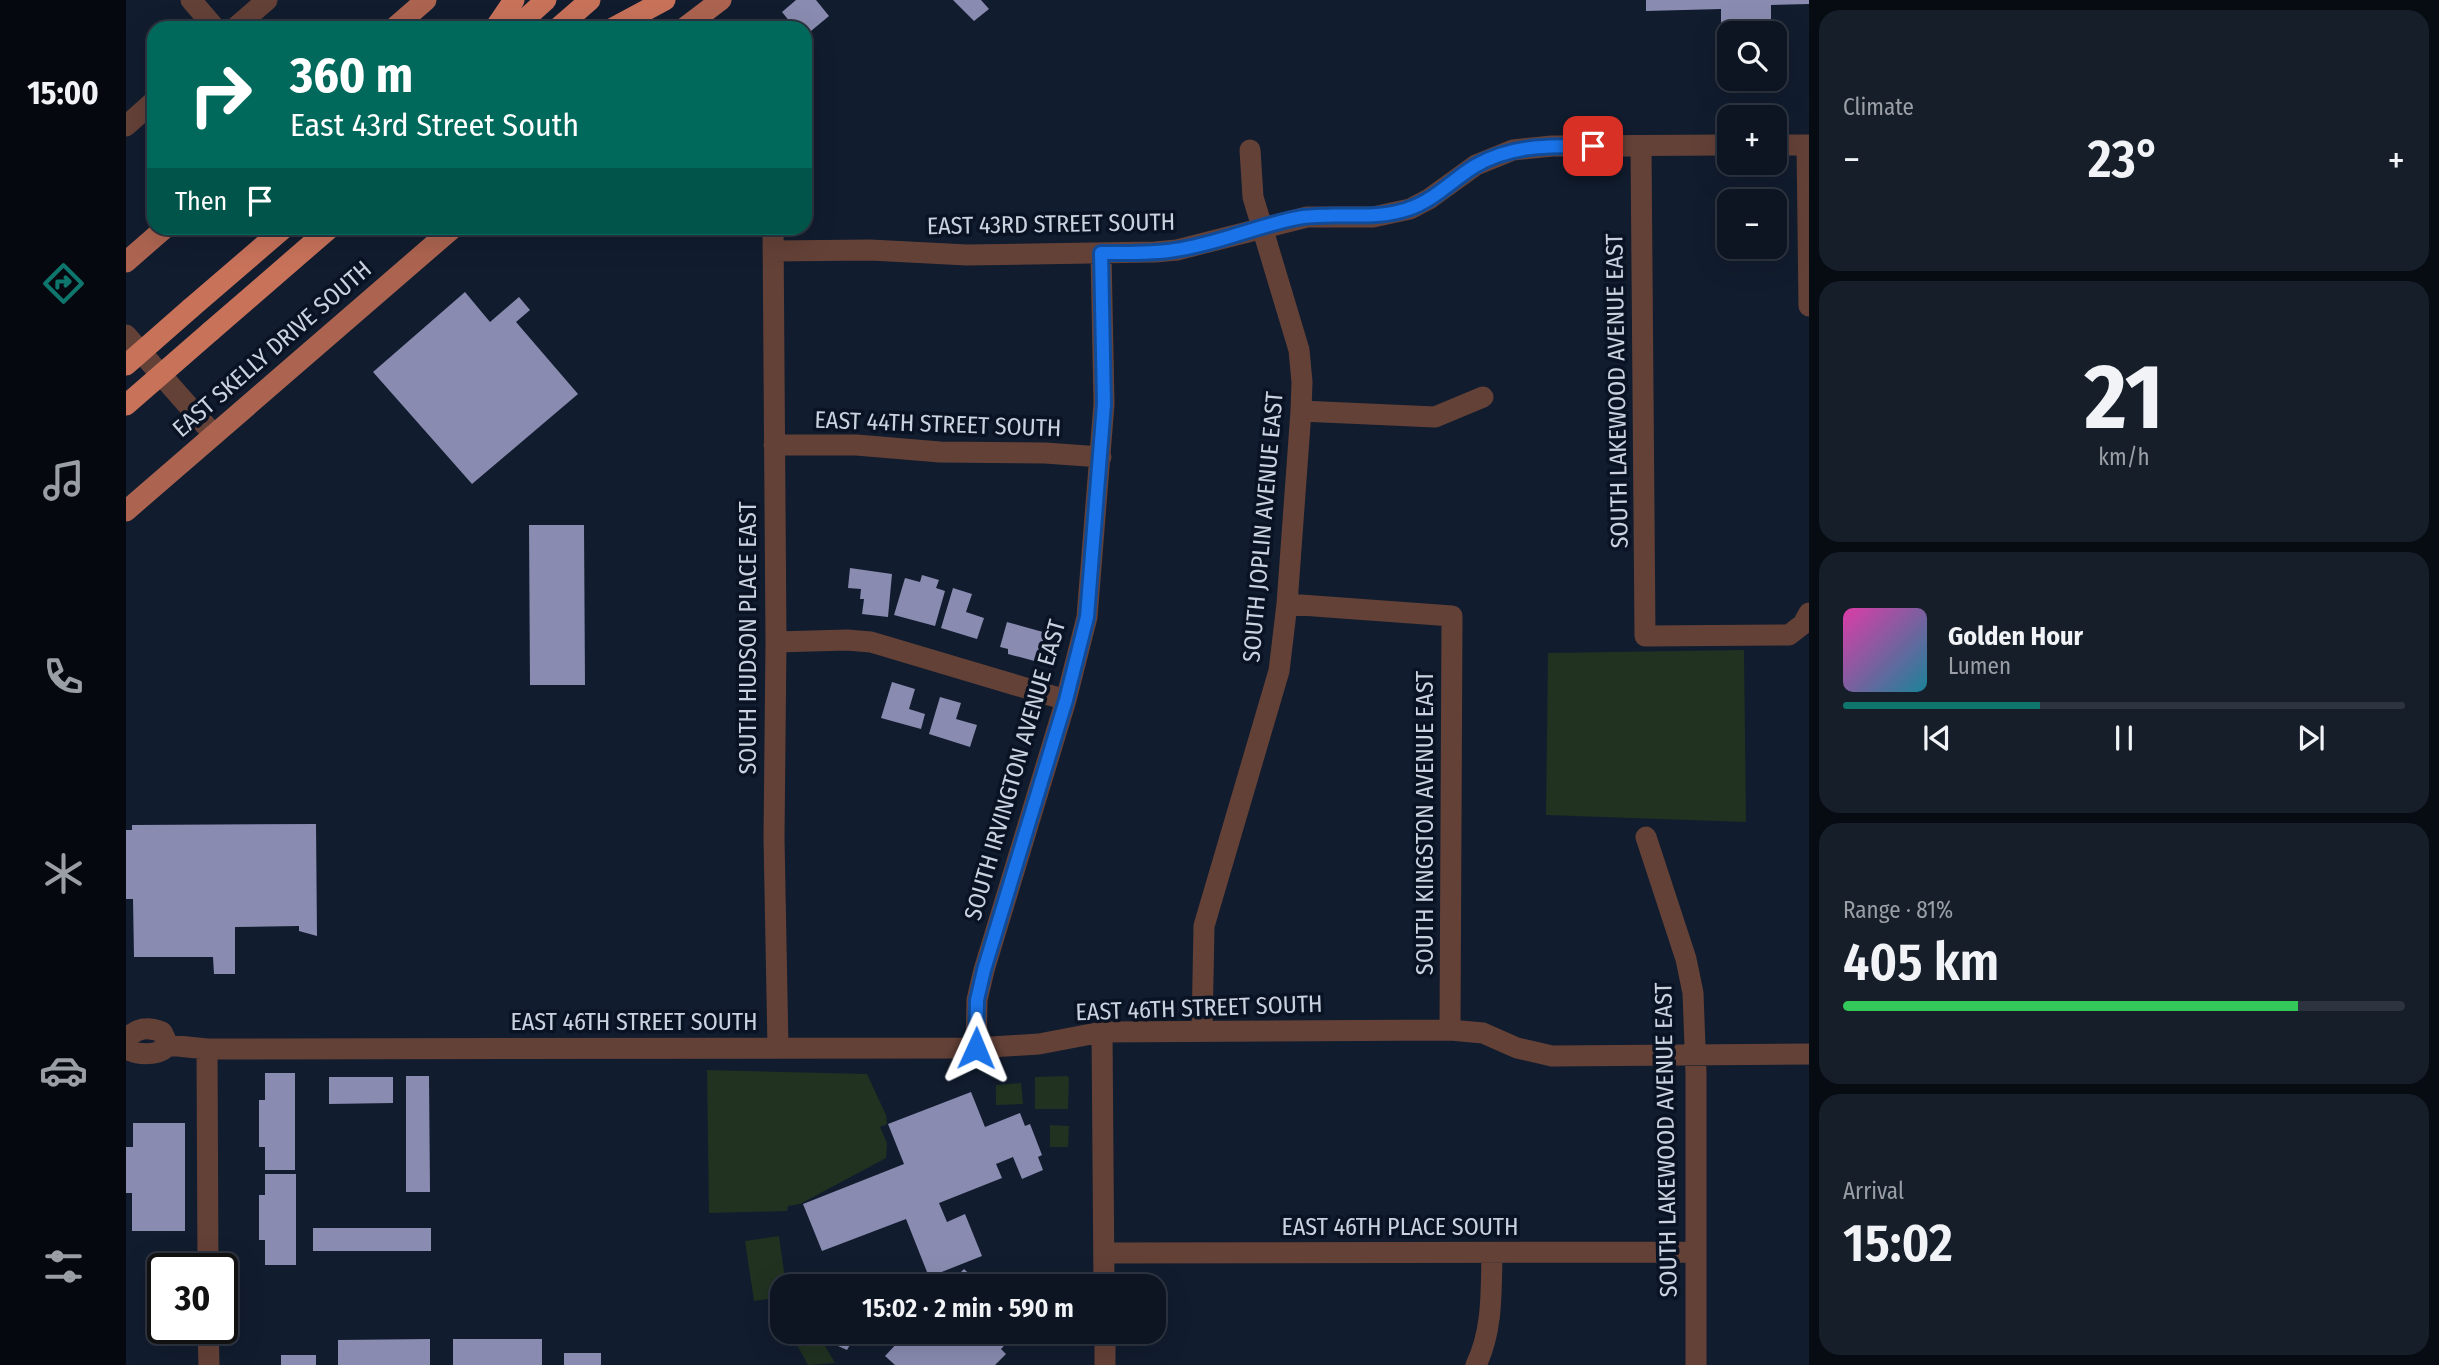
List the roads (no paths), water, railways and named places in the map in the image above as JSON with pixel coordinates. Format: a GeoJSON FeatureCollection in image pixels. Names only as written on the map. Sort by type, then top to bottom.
{"type":"FeatureCollection","features":[{"type":"Feature","properties":{"kind":"highway"},"geometry":{"type":"LineString","coordinates":[[500,21],[514,0]]}},
{"type":"Feature","properties":{"kind":"highway"},"geometry":{"type":"LineString","coordinates":[[523,21],[547,0]]}},
{"type":"Feature","properties":{"kind":"highway"},"geometry":{"type":"LineString","coordinates":[[566,21],[590,0]]}},
{"type":"Feature","properties":{"kind":"highway"},"geometry":{"type":"LineString","coordinates":[[626,21],[665,0]]}},
{"type":"Feature","properties":{"kind":"highway"},"geometry":{"type":"LineString","coordinates":[[126,365],[276,235]]}},
{"type":"Feature","properties":{"kind":"highway"},"geometry":{"type":"LineString","coordinates":[[126,405],[322,235]]}},
{"type":"Feature","properties":{"kind":"main road"},"geometry":{"type":"LineString","coordinates":[[402,21],[426,0]]}},
{"type":"Feature","properties":{"kind":"main road"},"geometry":{"type":"LineString","coordinates":[[694,21],[721,0]]}},
{"type":"Feature","properties":{"kind":"main road"},"geometry":{"type":"LineString","coordinates":[[126,262],[157,235]]}},
{"type":"Feature","properties":{"kind":"main road","name":"EAST SKELLY DRIVE SOUTH"},"geometry":{"type":"LineString","coordinates":[[126,511],[445,235]]}},
{"type":"Feature","properties":{"kind":"street"},"geometry":{"type":"LineString","coordinates":[[191,0],[209,21]]}},
{"type":"Feature","properties":{"kind":"street"},"geometry":{"type":"LineString","coordinates":[[243,21],[267,0]]}},
{"type":"Feature","properties":{"kind":"street"},"geometry":{"type":"LineString","coordinates":[[126,126],[147,107]]}},
{"type":"Feature","properties":{"kind":"street","name":"EAST 43RD STREET SOUTH"},"geometry":{"type":"LineString","coordinates":[[773,251],[870,250],[967,255],[1177,250],[1307,217],[1373,217],[1410,209],[1429,199],[1476,165],[1513,150],[1552,146],[1717,145]]}},
{"type":"Feature","properties":{"kind":"street"},"geometry":{"type":"LineString","coordinates":[[1787,145],[1808,145],[1809,306]]}},
{"type":"Feature","properties":{"kind":"street","name":"SOUTH LAKEWOOD AVENUE EAST"},"geometry":{"type":"LineString","coordinates":[[1641,146],[1645,636],[1789,635],[1803,624],[1809,613]]}},
{"type":"Feature","properties":{"kind":"street","name":"SOUTH JOPLIN AVENUE EAST"},"geometry":{"type":"LineString","coordinates":[[1202,1031],[1204,926],[1279,671],[1287,604],[1301,411],[1299,350],[1253,197],[1250,150]]}},
{"type":"Feature","properties":{"kind":"street","name":"SOUTH HUDSON PLACE EAST"},"geometry":{"type":"LineString","coordinates":[[773,235],[776,642],[774,838],[778,1048]]}},
{"type":"Feature","properties":{"kind":"street","name":"SOUTH IRVINGTON AVENUE EAST"},"geometry":{"type":"LineString","coordinates":[[976,1048],[977,1000],[984,970],[1066,700],[1087,617],[1104,404],[1101,253]]}},
{"type":"Feature","properties":{"kind":"street"},"geometry":{"type":"LineString","coordinates":[[126,335],[214,435]]}},
{"type":"Feature","properties":{"kind":"street"},"geometry":{"type":"LineString","coordinates":[[1301,411],[1435,417],[1483,397]]}},
{"type":"Feature","properties":{"kind":"street","name":"EAST 44TH STREET SOUTH"},"geometry":{"type":"LineString","coordinates":[[774,445],[856,445],[940,452],[1045,453],[1101,457]]}},
{"type":"Feature","properties":{"kind":"street","name":"SOUTH KINGSTON AVENUE EAST"},"geometry":{"type":"LineString","coordinates":[[1287,604],[1452,616],[1450,1030]]}},
{"type":"Feature","properties":{"kind":"street"},"geometry":{"type":"LineString","coordinates":[[776,642],[871,642],[1066,700]]}},
{"type":"Feature","properties":{"kind":"street","name":"SOUTH LAKEWOOD AVENUE EAST"},"geometry":{"type":"LineString","coordinates":[[1646,837],[1691,979],[1695,1054],[1696,1365]]}},
{"type":"Feature","properties":{"kind":"street","name":"EAST 46TH STREET SOUTH"},"geometry":{"type":"LineString","coordinates":[[126,1039],[139,1029],[147,1028],[162,1032],[168,1045]]}},
{"type":"Feature","properties":{"kind":"street","name":"EAST 46TH STREET SOUTH"},"geometry":{"type":"LineString","coordinates":[[168,1045],[207,1049],[976,1048],[1040,1044],[1102,1032],[1450,1030],[1483,1033],[1517,1048],[1552,1056],[1809,1054]]}},
{"type":"Feature","properties":{"kind":"street"},"geometry":{"type":"LineString","coordinates":[[1102,1032],[1104,1274]]}},
{"type":"Feature","properties":{"kind":"street","name":"EAST 46TH STREET SOUTH"},"geometry":{"type":"LineString","coordinates":[[126,1048],[130,1052],[138,1053],[158,1052],[168,1045]]}},
{"type":"Feature","properties":{"kind":"street"},"geometry":{"type":"LineString","coordinates":[[207,1049],[208,1253]]}},
{"type":"Feature","properties":{"kind":"street","name":"EAST 46TH PLACE SOUTH"},"geometry":{"type":"LineString","coordinates":[[1104,1253],[1696,1252]]}},
{"type":"Feature","properties":{"kind":"street"},"geometry":{"type":"LineString","coordinates":[[1476,1365],[1490,1315],[1492,1254]]}},
{"type":"Feature","properties":{"kind":"street"},"geometry":{"type":"LineString","coordinates":[[208,1344],[208,1365]]}},
{"type":"Feature","properties":{"kind":"street"},"geometry":{"type":"LineString","coordinates":[[1105,1344],[1105,1365]]}}]}
